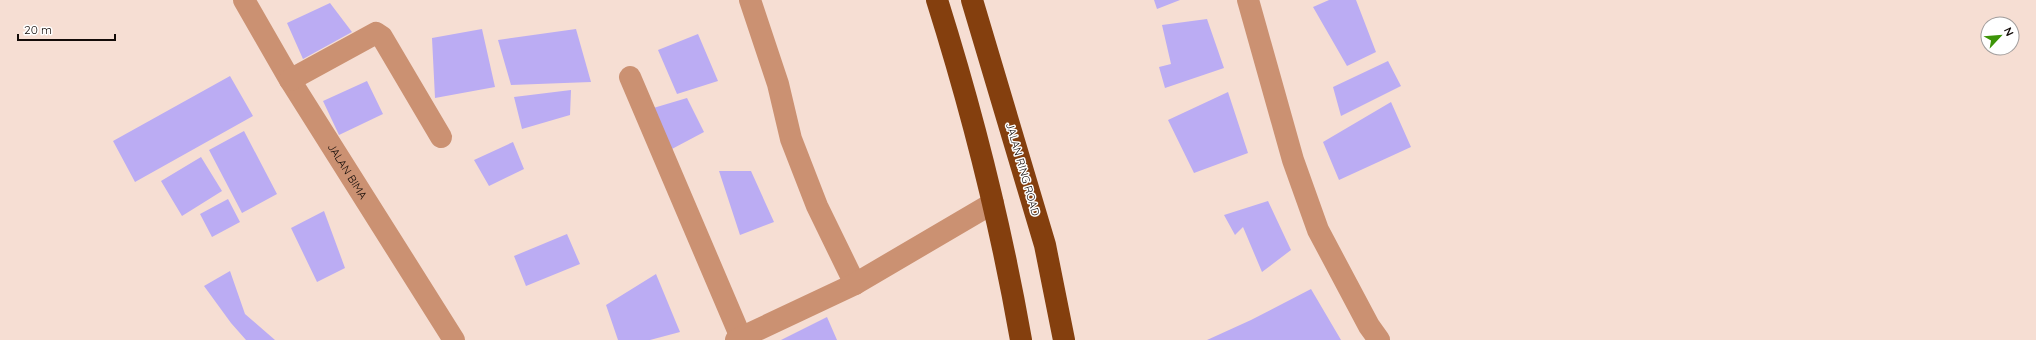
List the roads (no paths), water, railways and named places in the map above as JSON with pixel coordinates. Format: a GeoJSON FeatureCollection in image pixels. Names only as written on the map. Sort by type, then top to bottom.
{"type":"FeatureCollection","features":[{"type":"Feature","properties":{"kind":"highway"},"geometry":{"type":"LineString","coordinates":[[937,0],[948,35],[993,204],[1021,340]]}},
{"type":"Feature","properties":{"kind":"highway","name":"JALAN RING ROAD"},"geometry":{"type":"LineString","coordinates":[[972,0],[1045,245],[1064,340]]}},
{"type":"Feature","properties":{"kind":"street","name":"JALAN BIMA"},"geometry":{"type":"LineString","coordinates":[[244,0],[290,80],[454,340]]}},
{"type":"Feature","properties":{"kind":"street"},"geometry":{"type":"LineString","coordinates":[[750,0],[778,84],[791,139],[817,206],[855,284]]}},
{"type":"Feature","properties":{"kind":"street"},"geometry":{"type":"LineString","coordinates":[[1248,0],[1294,160],[1318,230],[1369,326],[1379,340]]}},
{"type":"Feature","properties":{"kind":"street"},"geometry":{"type":"LineString","coordinates":[[290,80],[376,34],[382,37],[441,137]]}},
{"type":"Feature","properties":{"kind":"street"},"geometry":{"type":"LineString","coordinates":[[630,77],[740,339],[855,284],[993,204]]}}]}
